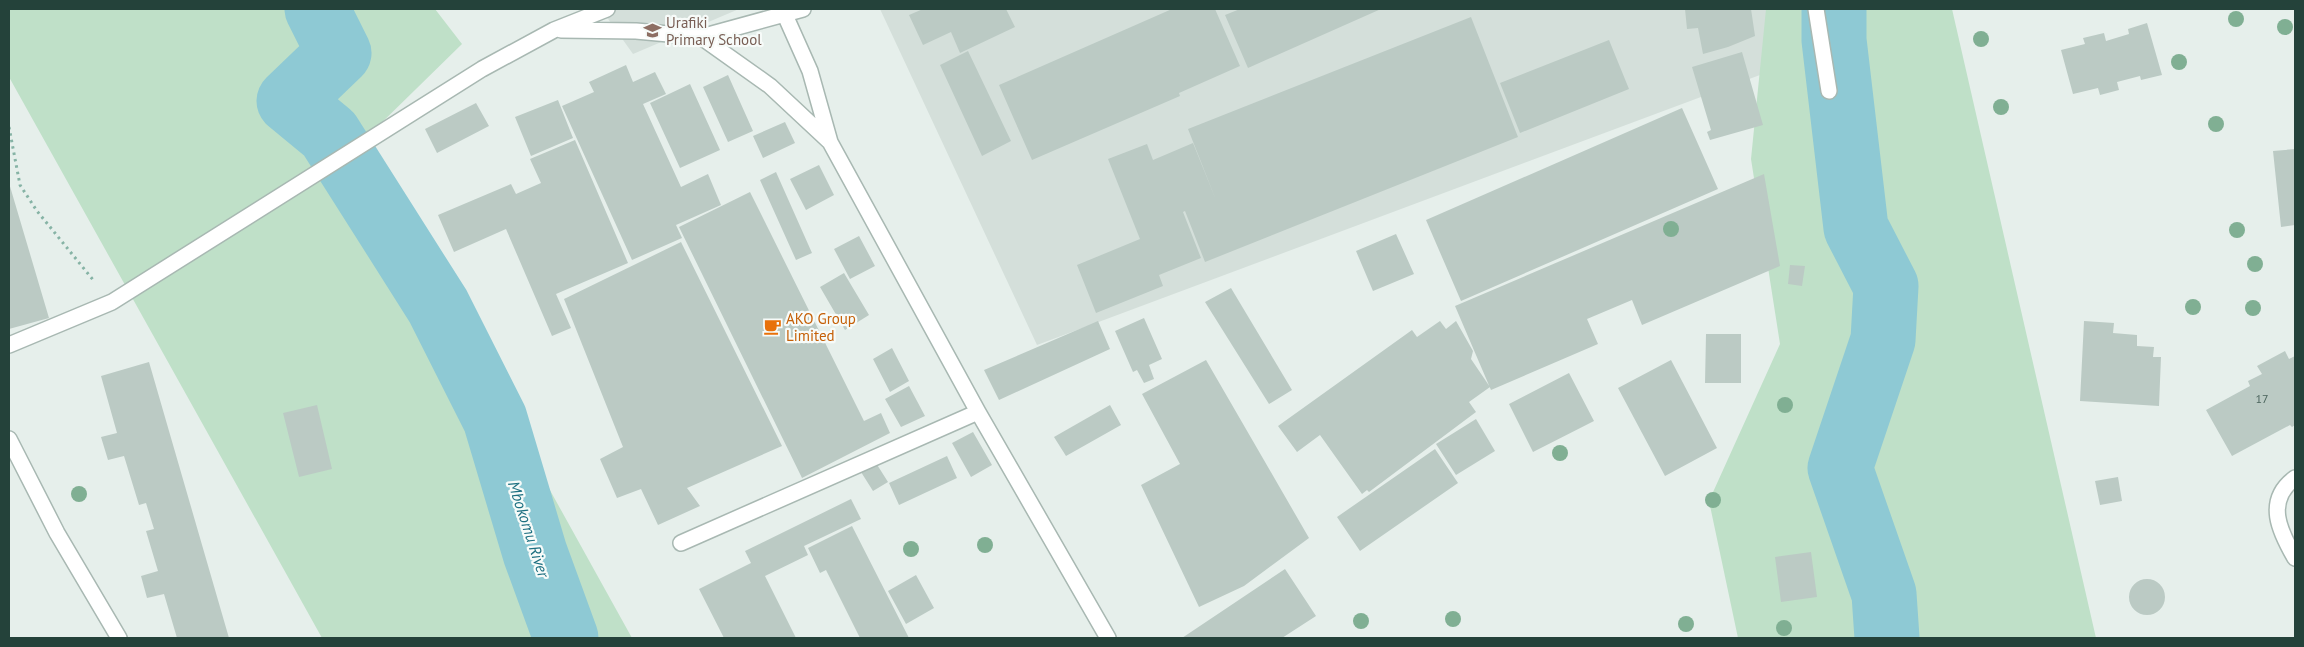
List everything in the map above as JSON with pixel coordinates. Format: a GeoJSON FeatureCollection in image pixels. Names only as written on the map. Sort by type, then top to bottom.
{"type":"FeatureCollection","features":[{"type":"Feature","properties":{"kind":"street"},"geometry":{"type":"LineString","coordinates":[[9,345],[112,302],[482,69],[554,30],[607,9]]}},
{"type":"Feature","properties":{"kind":"street"},"geometry":{"type":"LineString","coordinates":[[554,30],[636,30],[701,37],[786,12],[803,9]]}},
{"type":"Feature","properties":{"kind":"street"},"geometry":{"type":"LineString","coordinates":[[1816,9],[1829,91]]}},
{"type":"Feature","properties":{"kind":"street"},"geometry":{"type":"LineString","coordinates":[[786,12],[810,71],[830,142],[978,412],[1108,638]]}},
{"type":"Feature","properties":{"kind":"street"},"geometry":{"type":"LineString","coordinates":[[701,37],[770,86],[830,142]]}},
{"type":"Feature","properties":{"kind":"street"},"geometry":{"type":"LineString","coordinates":[[680,543],[978,412]]}},
{"type":"Feature","properties":{"kind":"street"},"geometry":{"type":"LineString","coordinates":[[9,439],[57,533],[119,638]]}},
{"type":"Feature","properties":{"kind":"street"},"geometry":{"type":"LineString","coordinates":[[2295,478],[2281,494],[2277,507],[2278,522],[2295,558]]}},
{"type":"Feature","properties":{"kind":"path"},"geometry":{"type":"LineString","coordinates":[[9,127],[20,185],[37,211],[112,302]]}},
{"type":"Feature","properties":{"kind":"shaded area","name":"Urafiki Primary School"},"geometry":{"type":"Polygon","coordinates":[[[601,9],[739,9],[633,54],[601,9]]]}},
{"type":"Feature","properties":{"kind":"shaded area"},"geometry":{"type":"Polygon","coordinates":[[[880,9],[1766,9],[1776,69],[1037,345],[880,9]]]}},
{"type":"Feature","properties":{"kind":"green space"},"geometry":{"type":"Polygon","coordinates":[[[9,9],[435,9],[462,44],[369,135],[465,337],[632,638],[322,638],[9,77],[9,9]]]}},
{"type":"Feature","properties":{"kind":"green space"},"geometry":{"type":"Polygon","coordinates":[[[1766,9],[1952,9],[2096,638],[1738,638],[1709,501],[1780,344],[1751,159],[1766,9]]]}},
{"type":"Feature","properties":{"kind":"building"},"geometry":{"type":"Polygon","coordinates":[[[923,9],[1006,9],[1015,27],[960,53],[951,32],[923,45],[909,15],[923,9]]]}},
{"type":"Feature","properties":{"kind":"building"},"geometry":{"type":"Polygon","coordinates":[[[1172,9],[1215,9],[1240,66],[1179,93],[1180,96],[1032,160],[999,85],[1172,9]]]}},
{"type":"Feature","properties":{"kind":"building"},"geometry":{"type":"Polygon","coordinates":[[[1240,9],[1381,9],[1248,68],[1225,15],[1240,9]]]}},
{"type":"Feature","properties":{"kind":"building"},"geometry":{"type":"Polygon","coordinates":[[[1685,9],[1751,9],[1755,36],[1728,47],[1703,54],[1698,28],[1687,29],[1685,9]]]}},
{"type":"Feature","properties":{"kind":"building"},"geometry":{"type":"Polygon","coordinates":[[[1471,17],[1518,137],[1205,262],[1185,211],[1183,212],[1201,258],[1159,275],[1163,286],[1096,313],[1077,265],[1140,239],[1108,159],[1147,144],[1153,160],[1193,143],[1216,200],[1188,129],[1471,17]]]}},
{"type":"Feature","properties":{"kind":"building"},"geometry":{"type":"Polygon","coordinates":[[[2147,23],[2162,75],[2141,80],[2140,76],[2117,82],[2119,90],[2100,95],[2098,88],[2073,94],[2061,50],[2085,44],[2083,38],[2104,33],[2106,41],[2129,34],[2128,29],[2147,23]]]}},
{"type":"Feature","properties":{"kind":"building"},"geometry":{"type":"Polygon","coordinates":[[[1609,40],[1629,89],[1520,133],[1500,83],[1609,40]]]}},
{"type":"Feature","properties":{"kind":"building"},"geometry":{"type":"Polygon","coordinates":[[[968,51],[1011,141],[982,156],[940,65],[968,51]]]}},
{"type":"Feature","properties":{"kind":"building"},"geometry":{"type":"Polygon","coordinates":[[[1742,52],[1763,125],[1710,140],[1707,132],[1711,130],[1692,67],[1742,52]]]}},
{"type":"Feature","properties":{"kind":"building"},"geometry":{"type":"Polygon","coordinates":[[[626,65],[633,82],[655,72],[666,94],[643,104],[681,187],[708,174],[721,205],[676,225],[682,238],[632,260],[562,106],[594,92],[589,82],[626,65]]]}},
{"type":"Feature","properties":{"kind":"building"},"geometry":{"type":"Polygon","coordinates":[[[728,75],[753,131],[728,142],[703,87],[728,75]]]}},
{"type":"Feature","properties":{"kind":"building"},"geometry":{"type":"Polygon","coordinates":[[[690,84],[720,150],[680,168],[650,103],[690,84]]]}},
{"type":"Feature","properties":{"kind":"building"},"geometry":{"type":"Polygon","coordinates":[[[558,100],[573,138],[531,156],[515,117],[558,100]]]}},
{"type":"Feature","properties":{"kind":"building"},"geometry":{"type":"Polygon","coordinates":[[[476,103],[489,126],[437,153],[425,129],[476,103]]]}},
{"type":"Feature","properties":{"kind":"building"},"geometry":{"type":"Polygon","coordinates":[[[1682,108],[1718,189],[1461,301],[1426,220],[1682,108]]]}},
{"type":"Feature","properties":{"kind":"building"},"geometry":{"type":"Polygon","coordinates":[[[785,122],[795,143],[763,158],[753,136],[785,122]]]}},
{"type":"Feature","properties":{"kind":"building"},"geometry":{"type":"Polygon","coordinates":[[[575,140],[628,263],[556,294],[571,328],[552,336],[506,229],[454,252],[438,215],[511,184],[516,194],[541,183],[530,159],[575,140]]]}},
{"type":"Feature","properties":{"kind":"building"},"geometry":{"type":"Polygon","coordinates":[[[2295,149],[2295,225],[2281,227],[2273,151],[2295,149]]]}},
{"type":"Feature","properties":{"kind":"building"},"geometry":{"type":"Polygon","coordinates":[[[819,165],[834,195],[806,210],[790,179],[819,165]]]}},
{"type":"Feature","properties":{"kind":"building"},"geometry":{"type":"Polygon","coordinates":[[[776,172],[812,253],[796,260],[760,180],[776,172]]]}},
{"type":"Feature","properties":{"kind":"building"},"geometry":{"type":"Polygon","coordinates":[[[1764,174],[1780,266],[1642,325],[1632,300],[1587,319],[1598,344],[1491,390],[1455,306],[1764,174]]]}},
{"type":"Feature","properties":{"kind":"building"},"geometry":{"type":"Polygon","coordinates":[[[9,183],[49,318],[9,329],[9,183]]]}},
{"type":"Feature","properties":{"kind":"building","name":"AKO Group Limited"},"geometry":{"type":"Polygon","coordinates":[[[750,192],[864,421],[881,413],[890,433],[802,478],[679,227],[750,192]]]}},
{"type":"Feature","properties":{"kind":"building"},"geometry":{"type":"Polygon","coordinates":[[[1396,234],[1414,274],[1373,291],[1356,251],[1396,234]]]}},
{"type":"Feature","properties":{"kind":"building"},"geometry":{"type":"Polygon","coordinates":[[[859,236],[875,266],[850,279],[834,249],[859,236]]]}},
{"type":"Feature","properties":{"kind":"building"},"geometry":{"type":"Polygon","coordinates":[[[681,242],[782,446],[687,488],[700,506],[658,525],[641,489],[617,498],[600,459],[623,447],[564,299],[681,242]]]}},
{"type":"Feature","properties":{"kind":"building"},"geometry":{"type":"Polygon","coordinates":[[[1790,265],[1805,266],[1802,286],[1788,284],[1790,265]]]}},
{"type":"Feature","properties":{"kind":"building"},"geometry":{"type":"Polygon","coordinates":[[[844,273],[869,315],[845,330],[820,287],[844,273]]]}},
{"type":"Feature","properties":{"kind":"building"},"geometry":{"type":"Polygon","coordinates":[[[1231,288],[1292,390],[1269,404],[1205,302],[1231,288]]]}},
{"type":"Feature","properties":{"kind":"building"},"geometry":{"type":"Polygon","coordinates":[[[1144,318],[1162,359],[1149,365],[1154,379],[1144,383],[1137,370],[1133,372],[1115,331],[1144,318]]]}},
{"type":"Feature","properties":{"kind":"building"},"geometry":{"type":"Polygon","coordinates":[[[1098,321],[1110,349],[999,400],[984,370],[1098,321]]]}},
{"type":"Feature","properties":{"kind":"building"},"geometry":{"type":"Polygon","coordinates":[[[1440,321],[1446,329],[1456,321],[1473,351],[1471,359],[1490,387],[1469,402],[1476,412],[1369,492],[1367,490],[1362,494],[1320,435],[1297,452],[1278,426],[1412,330],[1417,337],[1440,321]]]}},
{"type":"Feature","properties":{"kind":"building"},"geometry":{"type":"Polygon","coordinates":[[[2084,321],[2114,323],[2113,333],[2137,335],[2137,346],[2154,347],[2153,357],[2161,357],[2159,406],[2080,401],[2084,321]]]}},
{"type":"Feature","properties":{"kind":"building"},"geometry":{"type":"Polygon","coordinates":[[[1706,334],[1741,334],[1741,383],[1705,383],[1706,334]]]}},
{"type":"Feature","properties":{"kind":"building"},"geometry":{"type":"Polygon","coordinates":[[[892,348],[909,381],[890,392],[873,359],[892,348]]]}},
{"type":"Feature","properties":{"kind":"building"},"geometry":{"type":"Polygon","coordinates":[[[2285,351],[2289,359],[2295,356],[2295,425],[2292,427],[2290,425],[2232,456],[2206,410],[2250,386],[2248,381],[2262,374],[2257,366],[2285,351]]]}},
{"type":"Feature","properties":{"kind":"building"},"geometry":{"type":"Polygon","coordinates":[[[1206,360],[1309,538],[1244,586],[1199,607],[1141,485],[1180,464],[1142,394],[1206,360]]]}},
{"type":"Feature","properties":{"kind":"building"},"geometry":{"type":"Polygon","coordinates":[[[1671,360],[1717,448],[1665,476],[1618,388],[1671,360]]]}},
{"type":"Feature","properties":{"kind":"building"},"geometry":{"type":"Polygon","coordinates":[[[149,362],[229,638],[177,638],[164,594],[147,598],[141,576],[158,571],[146,531],[154,529],[146,503],[139,505],[124,456],[108,460],[101,437],[117,433],[101,376],[149,362]]]}},
{"type":"Feature","properties":{"kind":"building"},"geometry":{"type":"Polygon","coordinates":[[[1569,373],[1594,421],[1533,452],[1509,404],[1569,373]]]}},
{"type":"Feature","properties":{"kind":"building"},"geometry":{"type":"Polygon","coordinates":[[[909,386],[925,416],[901,427],[885,399],[909,386]]]}},
{"type":"Feature","properties":{"kind":"building"},"geometry":{"type":"Polygon","coordinates":[[[317,405],[332,469],[299,477],[283,413],[317,405]]]}},
{"type":"Feature","properties":{"kind":"building"},"geometry":{"type":"Polygon","coordinates":[[[1110,405],[1121,425],[1066,456],[1054,437],[1110,405]]]}},
{"type":"Feature","properties":{"kind":"building"},"geometry":{"type":"Polygon","coordinates":[[[1476,419],[1495,451],[1456,475],[1436,444],[1476,419]]]}},
{"type":"Feature","properties":{"kind":"building"},"geometry":{"type":"Polygon","coordinates":[[[973,432],[992,465],[971,477],[952,443],[973,432]]]}},
{"type":"Feature","properties":{"kind":"building"},"geometry":{"type":"Polygon","coordinates":[[[1435,449],[1458,483],[1360,551],[1337,517],[1435,449]]]}},
{"type":"Feature","properties":{"kind":"building"},"geometry":{"type":"Polygon","coordinates":[[[947,456],[957,478],[899,505],[889,483],[947,456]]]}},
{"type":"Feature","properties":{"kind":"building"},"geometry":{"type":"Polygon","coordinates":[[[876,463],[888,482],[873,491],[861,472],[876,463]]]}},
{"type":"Feature","properties":{"kind":"building"},"geometry":{"type":"Polygon","coordinates":[[[2118,477],[2122,501],[2100,505],[2095,481],[2118,477]]]}},
{"type":"Feature","properties":{"kind":"building"},"geometry":{"type":"Polygon","coordinates":[[[851,499],[861,519],[804,546],[808,555],[765,576],[796,638],[724,638],[699,589],[751,563],[745,551],[851,499]]]}},
{"type":"Feature","properties":{"kind":"building"},"geometry":{"type":"Polygon","coordinates":[[[852,526],[909,638],[860,638],[826,570],[820,573],[808,548],[852,526]]]}},
{"type":"Feature","properties":{"kind":"building"},"geometry":{"type":"Polygon","coordinates":[[[1811,552],[1817,597],[1781,602],[1775,557],[1811,552]]]}},
{"type":"Feature","properties":{"kind":"building"},"geometry":{"type":"Polygon","coordinates":[[[1285,569],[1316,616],[1282,638],[1182,638],[1285,569]]]}},
{"type":"Feature","properties":{"kind":"building"},"geometry":{"type":"Polygon","coordinates":[[[916,575],[934,608],[906,624],[888,591],[916,575]]]}},
{"type":"Feature","properties":{"kind":"building"},"geometry":{"type":"Polygon","coordinates":[[[2147,579],[2159,585],[2165,597],[2159,609],[2147,615],[2135,609],[2129,597],[2135,585],[2147,579]]]}},
{"type":"Feature","properties":{"kind":"waterway","name":"Mbokomu River"},"geometry":{"type":"LineString","coordinates":[[317,9],[339,53],[289,101],[329,134],[438,306],[495,419],[535,553],[566,638]]}},
{"type":"Feature","properties":{"kind":"waterway"},"geometry":{"type":"LineString","coordinates":[[1834,9],[1834,40],[1856,228],[1886,286],[1883,340],[1840,468],[1884,594],[1887,638]]}},
{"type":"Feature","properties":{"kind":"place","name":"Urafiki Primary School"},"geometry":{"type":"Point","coordinates":[652,31]}},
{"type":"Feature","properties":{"kind":"place","name":"AKO Group Limited"},"geometry":{"type":"Point","coordinates":[772,327]}}]}
